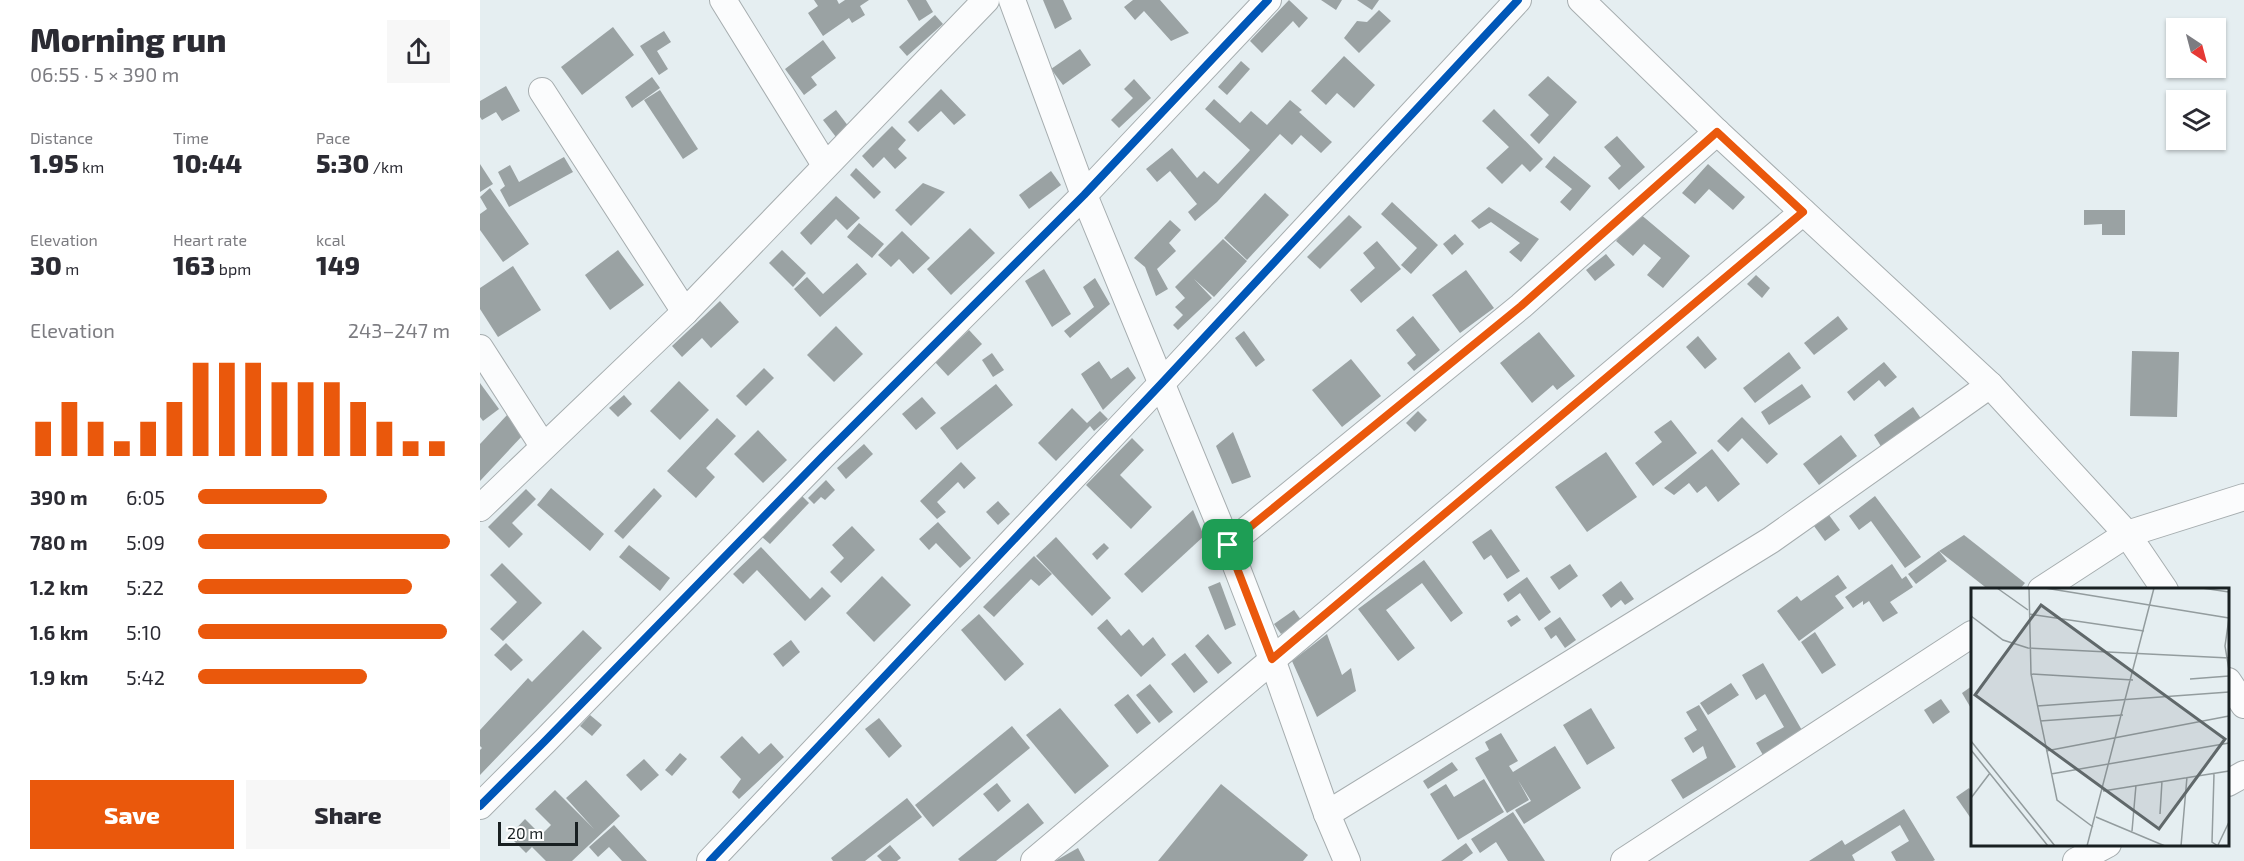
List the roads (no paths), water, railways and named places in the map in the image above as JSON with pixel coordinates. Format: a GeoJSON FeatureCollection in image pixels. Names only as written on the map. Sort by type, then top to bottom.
{"type":"FeatureCollection","features":[{"type":"Feature","properties":{"kind":"street"},"geometry":{"type":"LineString","coordinates":[[723,0],[825,165]]}},
{"type":"Feature","properties":{"kind":"street"},"geometry":{"type":"LineString","coordinates":[[480,508],[685,312],[986,0]]}},
{"type":"Feature","properties":{"kind":"street"},"geometry":{"type":"LineString","coordinates":[[1012,0],[1084,195],[1228,545],[1272,659],[1327,814],[1347,861]]}},
{"type":"Feature","properties":{"kind":"street"},"geometry":{"type":"LineString","coordinates":[[480,806],[1084,195],[1268,0]]}},
{"type":"Feature","properties":{"kind":"street"},"geometry":{"type":"LineString","coordinates":[[710,861],[1161,384],[1518,0]]}},
{"type":"Feature","properties":{"kind":"street"},"geometry":{"type":"LineString","coordinates":[[1581,0],[1717,132],[1990,385],[2127,534],[2164,588]]}},
{"type":"Feature","properties":{"kind":"street"},"geometry":{"type":"LineString","coordinates":[[542,91],[685,312]]}},
{"type":"Feature","properties":{"kind":"street"},"geometry":{"type":"LineString","coordinates":[[1228,545],[1521,306],[1717,132]]}},
{"type":"Feature","properties":{"kind":"street"},"geometry":{"type":"LineString","coordinates":[[1034,861],[1803,212]]}},
{"type":"Feature","properties":{"kind":"street"},"geometry":{"type":"LineString","coordinates":[[480,348],[543,447]]}},
{"type":"Feature","properties":{"kind":"street"},"geometry":{"type":"LineString","coordinates":[[1327,814],[1771,540],[1990,385]]}},
{"type":"Feature","properties":{"kind":"street"},"geometry":{"type":"LineString","coordinates":[[2044,588],[2127,534],[2244,497]]}},
{"type":"Feature","properties":{"kind":"street"},"geometry":{"type":"LineString","coordinates":[[1624,861],[1971,635]]}},
{"type":"Feature","properties":{"kind":"street"},"geometry":{"type":"LineString","coordinates":[[2229,682],[2244,705]]}},
{"type":"Feature","properties":{"kind":"street"},"geometry":{"type":"LineString","coordinates":[[2229,782],[2244,774]]}},
{"type":"Feature","properties":{"kind":"street"},"geometry":{"type":"LineString","coordinates":[[2076,861],[2104,846]]}}]}
